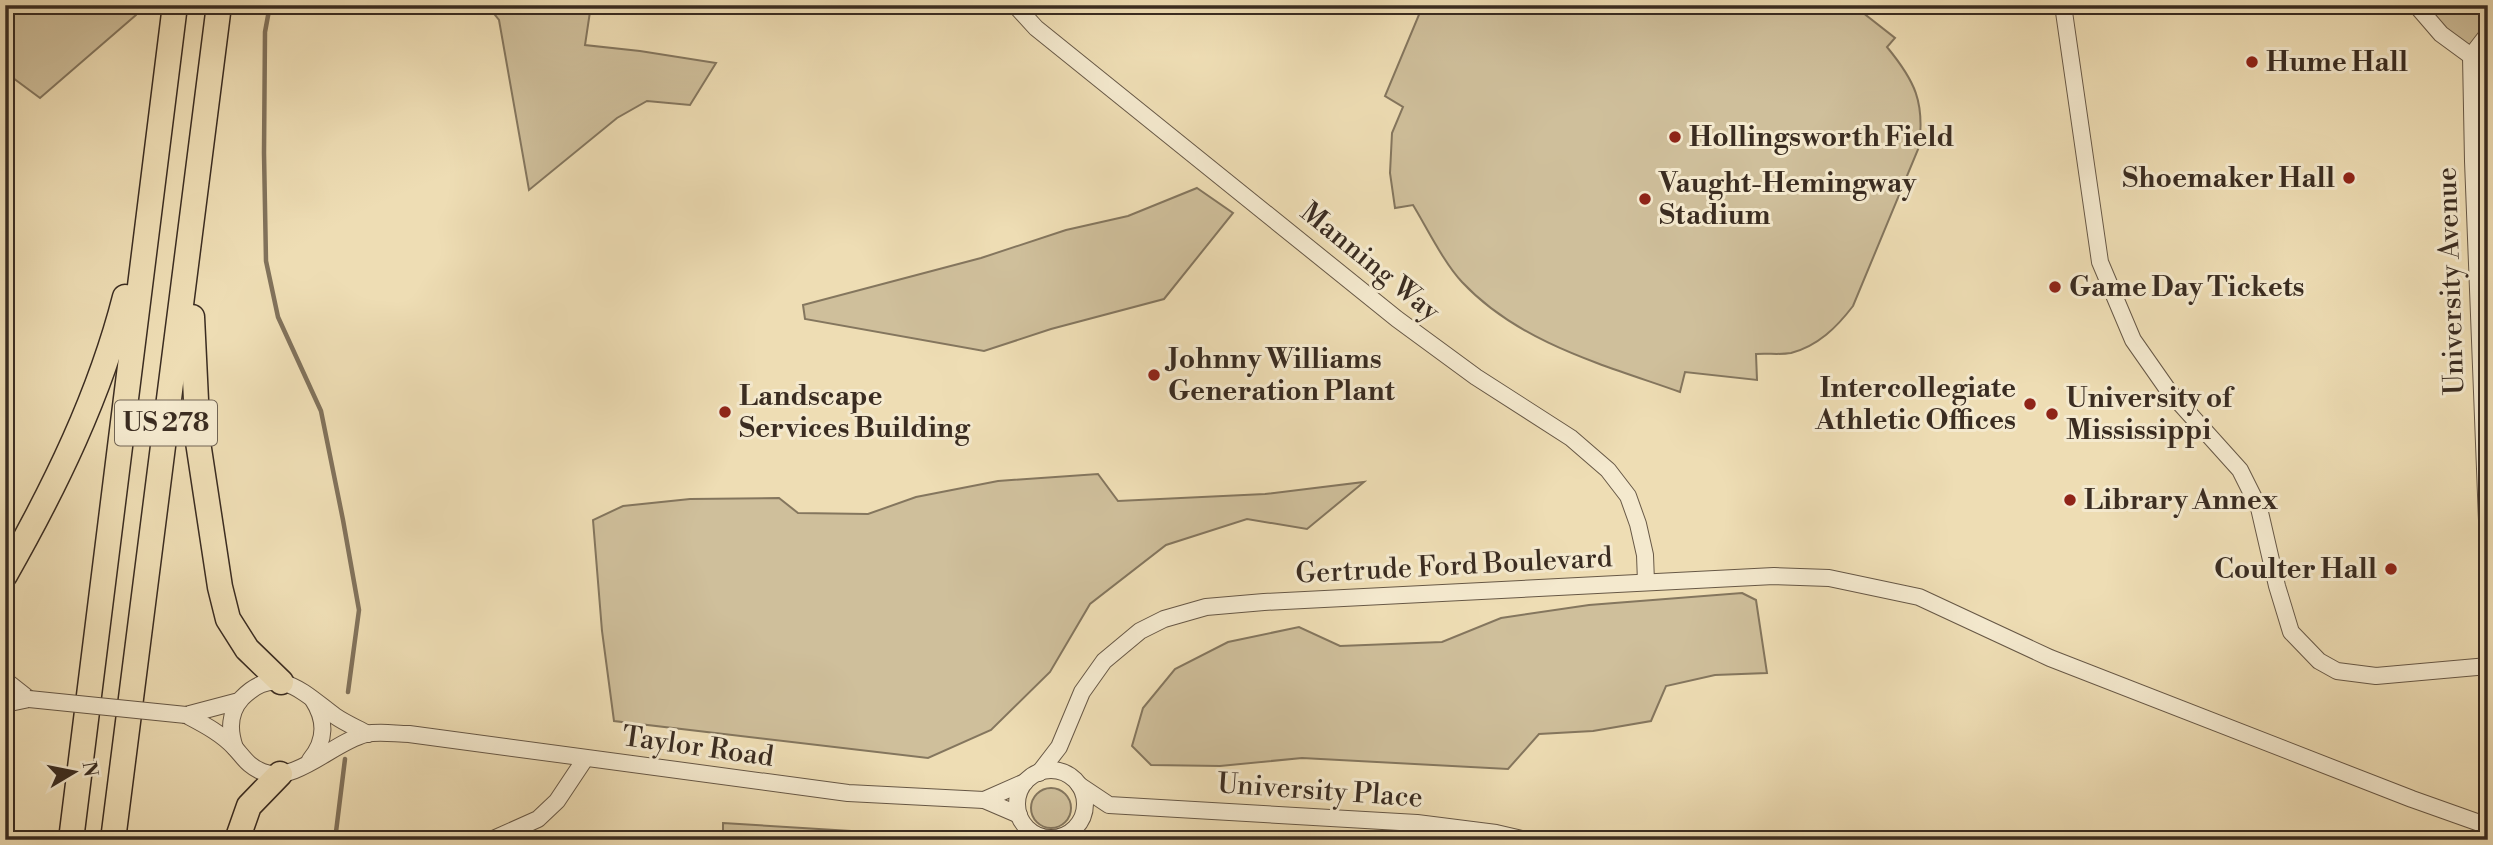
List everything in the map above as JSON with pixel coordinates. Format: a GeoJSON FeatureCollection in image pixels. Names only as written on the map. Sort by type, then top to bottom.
{"type":"FeatureCollection","features":[{"type":"Feature","properties":{"kind":"highway","name":"US 278"},"geometry":{"type":"LineString","coordinates":[[71,840],[175,5]]}},
{"type":"Feature","properties":{"kind":"highway","name":"US 278"},"geometry":{"type":"LineString","coordinates":[[113,840],[219,5]]}},
{"type":"Feature","properties":{"kind":"highway"},"geometry":{"type":"LineString","coordinates":[[5,575],[83,422],[113,346],[150,201]]}},
{"type":"Feature","properties":{"kind":"highway"},"geometry":{"type":"LineString","coordinates":[[190,233],[198,442],[220,587],[228,619],[247,649],[281,682]]}},
{"type":"Feature","properties":{"kind":"highway"},"geometry":{"type":"LineString","coordinates":[[237,840],[249,806],[280,775]]}},
{"type":"Feature","properties":{"kind":"street","name":"Manning Way"},"geometry":{"type":"LineString","coordinates":[[1015,5],[1036,28],[1396,319],[1476,377],[1571,438],[1608,470],[1628,496],[1638,524],[1645,555],[1646,582]]}},
{"type":"Feature","properties":{"kind":"street"},"geometry":{"type":"LineString","coordinates":[[2063,5],[2099,262],[2133,340],[2168,390],[2223,449],[2244,477],[2259,508],[2291,632],[2319,661],[2337,671],[2376,676],[2488,666]]}},
{"type":"Feature","properties":{"kind":"street"},"geometry":{"type":"LineString","coordinates":[[2416,5],[2441,34],[2471,56],[2488,34]]}},
{"type":"Feature","properties":{"kind":"street","name":"University Avenue"},"geometry":{"type":"LineString","coordinates":[[2471,56],[2488,546]]}},
{"type":"Feature","properties":{"kind":"street","name":"Gertrude Ford Boulevard"},"geometry":{"type":"LineString","coordinates":[[1039,773],[1059,747],[1082,692],[1104,661],[1140,631],[1164,619],[1206,607],[1774,576],[1829,578],[1919,597],[2063,663],[2488,826]]}},
{"type":"Feature","properties":{"kind":"street"},"geometry":{"type":"LineString","coordinates":[[5,680],[29,699]]}},
{"type":"Feature","properties":{"kind":"street"},"geometry":{"type":"LineString","coordinates":[[281,682],[303,690],[338,718],[368,734],[337,745],[294,771],[280,775],[253,768],[243,760],[231,736],[231,724],[239,701],[251,690],[265,683],[281,682]]}},
{"type":"Feature","properties":{"kind":"street"},"geometry":{"type":"LineString","coordinates":[[307,764],[322,739],[320,710],[312,698]]}},
{"type":"Feature","properties":{"kind":"street"},"geometry":{"type":"LineString","coordinates":[[5,704],[29,699],[186,715],[239,701]]}},
{"type":"Feature","properties":{"kind":"street"},"geometry":{"type":"LineString","coordinates":[[186,715],[211,728],[235,748]]}},
{"type":"Feature","properties":{"kind":"street","name":"Taylor Road"},"geometry":{"type":"LineString","coordinates":[[368,734],[409,734],[848,793],[985,800],[1018,815]]}},
{"type":"Feature","properties":{"kind":"street"},"geometry":{"type":"LineString","coordinates":[[1059,747],[1065,774]]}},
{"type":"Feature","properties":{"kind":"street"},"geometry":{"type":"LineString","coordinates":[[491,840],[538,820],[557,801],[585,759]]}},
{"type":"Feature","properties":{"kind":"street"},"geometry":{"type":"LineString","coordinates":[[985,800],[1039,773],[1057,771],[1079,785],[1084,805],[1077,825]]}},
{"type":"Feature","properties":{"kind":"street"},"geometry":{"type":"LineString","coordinates":[[1025,782],[1019,792],[1018,815],[1030,832],[1040,836],[1060,837],[1109,804]]}},
{"type":"Feature","properties":{"kind":"street","name":"University Place"},"geometry":{"type":"LineString","coordinates":[[1079,785],[1109,804],[1417,823],[1496,833],[1526,840]]}},
{"type":"Feature","properties":{"kind":"shaded area"},"geometry":{"type":"Polygon","coordinates":[[[5,5],[137,5],[136,15],[40,98],[5,72],[5,5]]]}},
{"type":"Feature","properties":{"kind":"shaded area"},"geometry":{"type":"Polygon","coordinates":[[[487,5],[591,5],[585,45],[716,63],[690,105],[647,101],[617,118],[529,190],[499,20],[487,5]]]}},
{"type":"Feature","properties":{"kind":"shaded area","name":"Vaught-Hemingway Stadium"},"geometry":{"type":"Polygon","coordinates":[[[1423,5],[1853,5],[1895,38],[1887,47],[1905,71],[1916,93],[1920,131],[1919,147],[1853,306],[1833,328],[1810,346],[1791,353],[1756,354],[1757,380],[1685,372],[1680,392],[1564,350],[1509,321],[1485,303],[1455,274],[1413,205],[1395,208],[1390,173],[1392,133],[1403,107],[1385,96],[1423,5]]]}},
{"type":"Feature","properties":{"kind":"shaded area"},"geometry":{"type":"Polygon","coordinates":[[[2417,5],[2488,5],[2488,546],[2471,56],[2417,5]]]}},
{"type":"Feature","properties":{"kind":"shaded area"},"geometry":{"type":"Polygon","coordinates":[[[1197,188],[1233,213],[1164,299],[1051,329],[984,351],[805,319],[803,305],[981,258],[1066,230],[1128,216],[1197,188]]]}},
{"type":"Feature","properties":{"kind":"shaded area"},"geometry":{"type":"Polygon","coordinates":[[[1098,474],[1118,501],[1265,494],[1364,482],[1307,529],[1247,519],[1166,545],[1090,604],[1050,672],[991,730],[928,758],[614,721],[602,631],[593,520],[623,506],[690,499],[779,498],[798,513],[868,514],[916,497],[998,481],[1098,474]]]}},
{"type":"Feature","properties":{"kind":"shaded area"},"geometry":{"type":"Polygon","coordinates":[[[1742,593],[1756,600],[1767,673],[1715,675],[1666,686],[1651,721],[1593,731],[1539,734],[1508,769],[1302,758],[1220,766],[1151,765],[1132,746],[1143,708],[1175,669],[1228,642],[1299,627],[1340,646],[1442,642],[1501,618],[1589,605],[1742,593]]]}},
{"type":"Feature","properties":{"kind":"shaded area"},"geometry":{"type":"Polygon","coordinates":[[[1051,788],[1065,794],[1071,808],[1065,822],[1051,828],[1037,822],[1031,808],[1037,794],[1051,788]]]}},
{"type":"Feature","properties":{"kind":"shaded area"},"geometry":{"type":"Polygon","coordinates":[[[723,823],[981,839],[985,840],[723,840],[723,823]]]}},
{"type":"Feature","properties":{"kind":"waterway"},"geometry":{"type":"LineString","coordinates":[[270,5],[265,32],[266,261],[278,317],[321,411],[343,520],[359,610],[348,692]]}},
{"type":"Feature","properties":{"kind":"waterway"},"geometry":{"type":"LineString","coordinates":[[335,840],[345,759]]}},
{"type":"Feature","properties":{"kind":"place","name":"Hume Hall"},"geometry":{"type":"Point","coordinates":[2252,62]}},
{"type":"Feature","properties":{"kind":"place","name":"Hollingsworth Field"},"geometry":{"type":"Point","coordinates":[1675,137]}},
{"type":"Feature","properties":{"kind":"place","name":"Shoemaker Hall"},"geometry":{"type":"Point","coordinates":[2349,178]}},
{"type":"Feature","properties":{"kind":"place","name":"Vaught-Hemingway Stadium"},"geometry":{"type":"Point","coordinates":[1645,199]}},
{"type":"Feature","properties":{"kind":"place","name":"Game Day Tickets"},"geometry":{"type":"Point","coordinates":[2055,287]}},
{"type":"Feature","properties":{"kind":"place","name":"Johnny Williams Generation Plant"},"geometry":{"type":"Point","coordinates":[1154,375]}},
{"type":"Feature","properties":{"kind":"place","name":"Intercollegiate Athletic Offices"},"geometry":{"type":"Point","coordinates":[2030,404]}},
{"type":"Feature","properties":{"kind":"place","name":"Landscape Services Building"},"geometry":{"type":"Point","coordinates":[725,412]}},
{"type":"Feature","properties":{"kind":"place","name":"University of Mississippi"},"geometry":{"type":"Point","coordinates":[2052,414]}},
{"type":"Feature","properties":{"kind":"place","name":"Library Annex"},"geometry":{"type":"Point","coordinates":[2070,500]}},
{"type":"Feature","properties":{"kind":"place","name":"Coulter Hall"},"geometry":{"type":"Point","coordinates":[2391,569]}}]}
